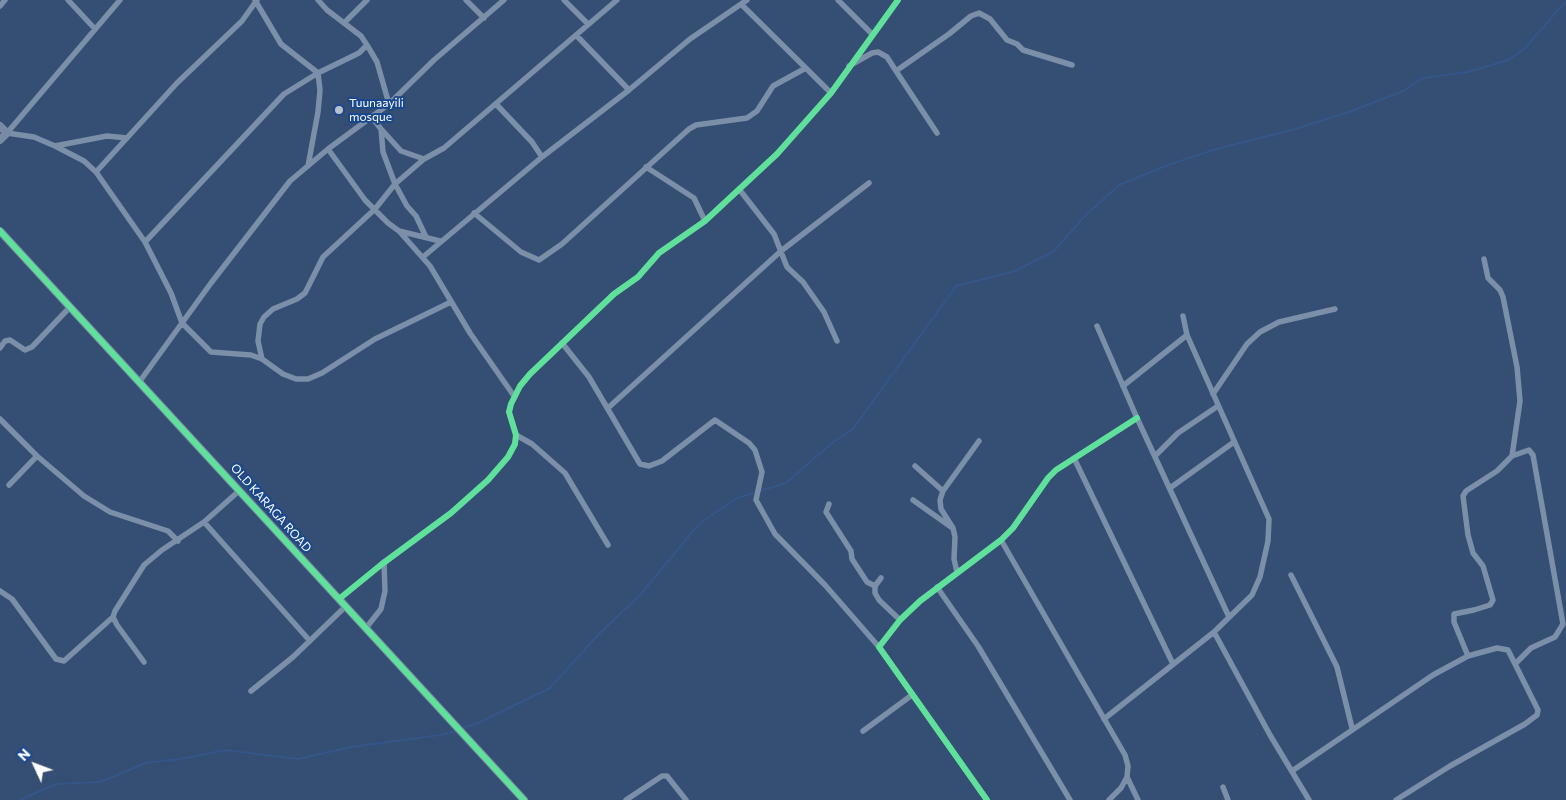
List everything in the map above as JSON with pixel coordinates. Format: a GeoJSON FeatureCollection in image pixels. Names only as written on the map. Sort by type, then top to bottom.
{"type":"FeatureCollection","features":[{"type":"Feature","properties":{"kind":"street"},"geometry":{"type":"LineString","coordinates":[[0,6],[5,0]]}},
{"type":"Feature","properties":{"kind":"street"},"geometry":{"type":"LineString","coordinates":[[68,0],[95,29]]}},
{"type":"Feature","properties":{"kind":"street"},"geometry":{"type":"LineString","coordinates":[[0,140],[120,0]]}},
{"type":"Feature","properties":{"kind":"street"},"geometry":{"type":"LineString","coordinates":[[318,0],[360,36],[367,45],[377,62],[389,104]]}},
{"type":"Feature","properties":{"kind":"street"},"geometry":{"type":"LineString","coordinates":[[344,23],[367,0]]}},
{"type":"Feature","properties":{"kind":"street"},"geometry":{"type":"LineString","coordinates":[[466,0],[484,18]]}},
{"type":"Feature","properties":{"kind":"street"},"geometry":{"type":"LineString","coordinates":[[140,381],[260,218],[290,181],[328,148],[389,104],[434,60],[504,0]]}},
{"type":"Feature","properties":{"kind":"street"},"geometry":{"type":"LineString","coordinates":[[564,0],[588,24]]}},
{"type":"Feature","properties":{"kind":"street"},"geometry":{"type":"LineString","coordinates":[[262,359],[258,341],[260,324],[264,317],[273,309],[297,299],[305,293],[323,256],[375,209],[395,184],[424,159],[444,148],[617,0]]}},
{"type":"Feature","properties":{"kind":"street"},"geometry":{"type":"LineString","coordinates":[[423,257],[542,157],[629,90],[690,39],[747,0]]}},
{"type":"Feature","properties":{"kind":"street"},"geometry":{"type":"LineString","coordinates":[[838,0],[872,34]]}},
{"type":"Feature","properties":{"kind":"street"},"geometry":{"type":"LineString","coordinates":[[339,599],[384,562],[451,513],[488,480],[508,457],[515,444],[516,435],[509,412],[514,396],[530,374],[614,294],[638,277],[659,254],[705,221],[777,154],[830,93],[847,67],[898,0]]}},
{"type":"Feature","properties":{"kind":"street"},"geometry":{"type":"LineString","coordinates":[[96,172],[177,83],[242,21],[256,1],[281,44],[318,73],[320,90],[318,112],[308,166]]}},
{"type":"Feature","properties":{"kind":"street"},"geometry":{"type":"LineString","coordinates":[[742,5],[830,93]]}},
{"type":"Feature","properties":{"kind":"street"},"geometry":{"type":"LineString","coordinates":[[896,70],[949,34],[971,16],[979,13],[990,18],[1007,40],[1017,44],[1023,50],[1072,65]]}},
{"type":"Feature","properties":{"kind":"street"},"geometry":{"type":"LineString","coordinates":[[576,35],[629,90]]}},
{"type":"Feature","properties":{"kind":"street"},"geometry":{"type":"LineString","coordinates":[[145,242],[284,94],[318,73],[359,53],[367,45]]}},
{"type":"Feature","properties":{"kind":"street"},"geometry":{"type":"LineString","coordinates":[[847,67],[872,53],[878,52],[887,57],[937,133]]}},
{"type":"Feature","properties":{"kind":"street"},"geometry":{"type":"LineString","coordinates":[[474,213],[521,252],[539,260],[562,244],[646,167],[696,125],[747,118],[757,111],[773,86],[804,69]]}},
{"type":"Feature","properties":{"kind":"street"},"geometry":{"type":"LineString","coordinates":[[496,104],[532,142],[542,157]]}},
{"type":"Feature","properties":{"kind":"street"},"geometry":{"type":"LineString","coordinates":[[371,116],[401,151],[424,159]]}},
{"type":"Feature","properties":{"kind":"street"},"geometry":{"type":"LineString","coordinates":[[0,126],[7,133],[34,137],[56,146],[84,161],[96,172],[145,242],[172,293],[182,324],[211,352],[251,355],[262,359],[283,374],[296,379],[308,379],[322,373],[375,339],[451,302]]}},
{"type":"Feature","properties":{"kind":"street"},"geometry":{"type":"LineString","coordinates":[[382,129],[384,152],[395,184],[407,206],[416,216],[426,237]]}},
{"type":"Feature","properties":{"kind":"street"},"geometry":{"type":"LineString","coordinates":[[56,146],[107,136],[127,138]]}},
{"type":"Feature","properties":{"kind":"street"},"geometry":{"type":"LineString","coordinates":[[328,148],[365,200],[399,231],[423,257],[514,396]]}},
{"type":"Feature","properties":{"kind":"street"},"geometry":{"type":"LineString","coordinates":[[646,167],[694,198],[705,221]]}},
{"type":"Feature","properties":{"kind":"street"},"geometry":{"type":"LineString","coordinates":[[608,408],[781,251],[869,183]]}},
{"type":"Feature","properties":{"kind":"street"},"geometry":{"type":"LineString","coordinates":[[739,189],[774,234],[787,267],[803,282],[824,312],[837,341]]}},
{"type":"Feature","properties":{"kind":"street","name":"OLD KARAGA ROAD"},"geometry":{"type":"LineString","coordinates":[[0,231],[524,800]]}},
{"type":"Feature","properties":{"kind":"street"},"geometry":{"type":"LineString","coordinates":[[399,231],[440,241]]}},
{"type":"Feature","properties":{"kind":"street"},"geometry":{"type":"LineString","coordinates":[[1484,259],[1488,278],[1503,297],[1517,367],[1520,401],[1518,431],[1512,456]]}},
{"type":"Feature","properties":{"kind":"street"},"geometry":{"type":"LineString","coordinates":[[0,348],[5,341],[10,340],[25,350],[32,347],[70,306]]}},
{"type":"Feature","properties":{"kind":"street"},"geometry":{"type":"LineString","coordinates":[[1213,394],[1246,344],[1260,332],[1279,322],[1335,309]]}},
{"type":"Feature","properties":{"kind":"street"},"geometry":{"type":"LineString","coordinates":[[1104,718],[1214,632],[1252,595],[1260,577],[1268,541],[1269,519],[1187,335],[1183,316]]}},
{"type":"Feature","properties":{"kind":"street"},"geometry":{"type":"LineString","coordinates":[[1097,326],[1136,418],[1229,617]]}},
{"type":"Feature","properties":{"kind":"street"},"geometry":{"type":"LineString","coordinates":[[1122,386],[1187,335]]}},
{"type":"Feature","properties":{"kind":"street"},"geometry":{"type":"LineString","coordinates":[[562,343],[589,377],[640,464],[649,466],[662,461],[715,420],[749,443],[755,450],[762,472],[756,500],[775,534],[825,585],[879,647],[987,800]]}},
{"type":"Feature","properties":{"kind":"street"},"geometry":{"type":"LineString","coordinates":[[1155,456],[1178,433],[1218,406]]}},
{"type":"Feature","properties":{"kind":"street"},"geometry":{"type":"LineString","coordinates":[[879,647],[900,620],[936,587],[1001,540],[1013,528],[1048,478],[1074,458],[1136,418]]}},
{"type":"Feature","properties":{"kind":"street"},"geometry":{"type":"LineString","coordinates":[[0,419],[37,456],[84,496],[110,512],[150,523],[168,531],[178,541]]}},
{"type":"Feature","properties":{"kind":"street"},"geometry":{"type":"LineString","coordinates":[[516,435],[532,444],[566,473],[608,545]]}},
{"type":"Feature","properties":{"kind":"street"},"geometry":{"type":"LineString","coordinates":[[957,572],[954,559],[955,537],[953,528],[941,509],[940,500],[943,491],[979,440]]}},
{"type":"Feature","properties":{"kind":"street"},"geometry":{"type":"LineString","coordinates":[[1170,488],[1234,442]]}},
{"type":"Feature","properties":{"kind":"street"},"geometry":{"type":"LineString","coordinates":[[1468,656],[1454,622],[1454,614],[1490,605],[1493,600],[1483,566],[1473,553],[1468,535],[1463,496],[1466,491],[1497,471],[1512,456],[1529,450],[1534,455],[1563,624],[1555,637],[1531,648],[1516,663]]}},
{"type":"Feature","properties":{"kind":"street"},"geometry":{"type":"LineString","coordinates":[[9,485],[37,456]]}},
{"type":"Feature","properties":{"kind":"street"},"geometry":{"type":"LineString","coordinates":[[1074,458],[1173,664]]}},
{"type":"Feature","properties":{"kind":"street"},"geometry":{"type":"LineString","coordinates":[[915,466],[943,491]]}},
{"type":"Feature","properties":{"kind":"street"},"geometry":{"type":"LineString","coordinates":[[0,591],[12,599],[56,659],[64,661],[113,617],[114,611],[144,565],[162,550],[204,522],[240,490]]}},
{"type":"Feature","properties":{"kind":"street"},"geometry":{"type":"LineString","coordinates":[[913,500],[953,528]]}},
{"type":"Feature","properties":{"kind":"street"},"geometry":{"type":"LineString","coordinates":[[829,504],[826,512],[851,551],[852,559],[867,582],[875,586]]}},
{"type":"Feature","properties":{"kind":"street"},"geometry":{"type":"LineString","coordinates":[[204,522],[310,641]]}},
{"type":"Feature","properties":{"kind":"street"},"geometry":{"type":"LineString","coordinates":[[1001,540],[1126,755],[1127,777],[1121,788],[1109,800]]}},
{"type":"Feature","properties":{"kind":"street"},"geometry":{"type":"LineString","coordinates":[[366,628],[381,609],[385,591],[384,562]]}},
{"type":"Feature","properties":{"kind":"street"},"geometry":{"type":"LineString","coordinates":[[1291,575],[1337,667],[1352,728]]}},
{"type":"Feature","properties":{"kind":"street"},"geometry":{"type":"LineString","coordinates":[[881,578],[875,586],[875,593],[879,600],[900,620]]}},
{"type":"Feature","properties":{"kind":"street"},"geometry":{"type":"LineString","coordinates":[[936,587],[978,646],[1070,800]]}},
{"type":"Feature","properties":{"kind":"street"},"geometry":{"type":"LineString","coordinates":[[251,691],[310,641],[346,606]]}},
{"type":"Feature","properties":{"kind":"street"},"geometry":{"type":"LineString","coordinates":[[113,617],[144,662]]}},
{"type":"Feature","properties":{"kind":"street"},"geometry":{"type":"LineString","coordinates":[[1214,632],[1270,735],[1309,800]]}},
{"type":"Feature","properties":{"kind":"street"},"geometry":{"type":"LineString","coordinates":[[1292,771],[1352,728],[1433,675],[1468,656],[1502,648],[1508,650],[1538,710],[1537,715],[1526,724],[1418,785],[1396,800]]}},
{"type":"Feature","properties":{"kind":"street"},"geometry":{"type":"LineString","coordinates":[[863,731],[912,695]]}},
{"type":"Feature","properties":{"kind":"street"},"geometry":{"type":"LineString","coordinates":[[626,800],[662,776],[667,776],[686,800]]}},
{"type":"Feature","properties":{"kind":"street"},"geometry":{"type":"LineString","coordinates":[[1127,777],[1138,800]]}},
{"type":"Feature","properties":{"kind":"street"},"geometry":{"type":"LineString","coordinates":[[1223,787],[1228,800]]}},
{"type":"Feature","properties":{"kind":"waterway"},"geometry":{"type":"LineString","coordinates":[[463,728],[478,723],[550,688],[598,635],[640,595],[699,524],[737,498],[786,483],[833,442],[853,429],[956,286],[1015,271],[1054,251],[1084,217],[1119,185],[1168,165],[1213,150],[1295,129],[1352,111],[1403,91],[1423,78],[1468,72],[1508,60],[1525,48],[1566,1]]}},
{"type":"Feature","properties":{"kind":"waterway"},"geometry":{"type":"LineString","coordinates":[[20,800],[56,784],[100,782],[146,763],[186,758],[225,750],[298,759],[351,747],[440,735],[456,731]]}},
{"type":"Feature","properties":{"kind":"cycle path"},"geometry":{"type":"LineString","coordinates":[[339,599],[382,564],[451,513],[488,480],[508,457],[515,444],[516,435],[509,412],[520,386],[530,374],[614,294],[638,277],[659,253],[705,221],[777,154],[831,93],[898,0]]}},
{"type":"Feature","properties":{"kind":"cycle path"},"geometry":{"type":"LineString","coordinates":[[0,231],[524,800]]}},
{"type":"Feature","properties":{"kind":"cycle path"},"geometry":{"type":"LineString","coordinates":[[987,800],[879,647],[900,620],[920,601],[1001,540],[1013,528],[1048,478],[1056,470],[1137,418]]}},
{"type":"Feature","properties":{"kind":"place","name":"Tuunaayili mosque"},"geometry":{"type":"Point","coordinates":[339,110]}}]}
